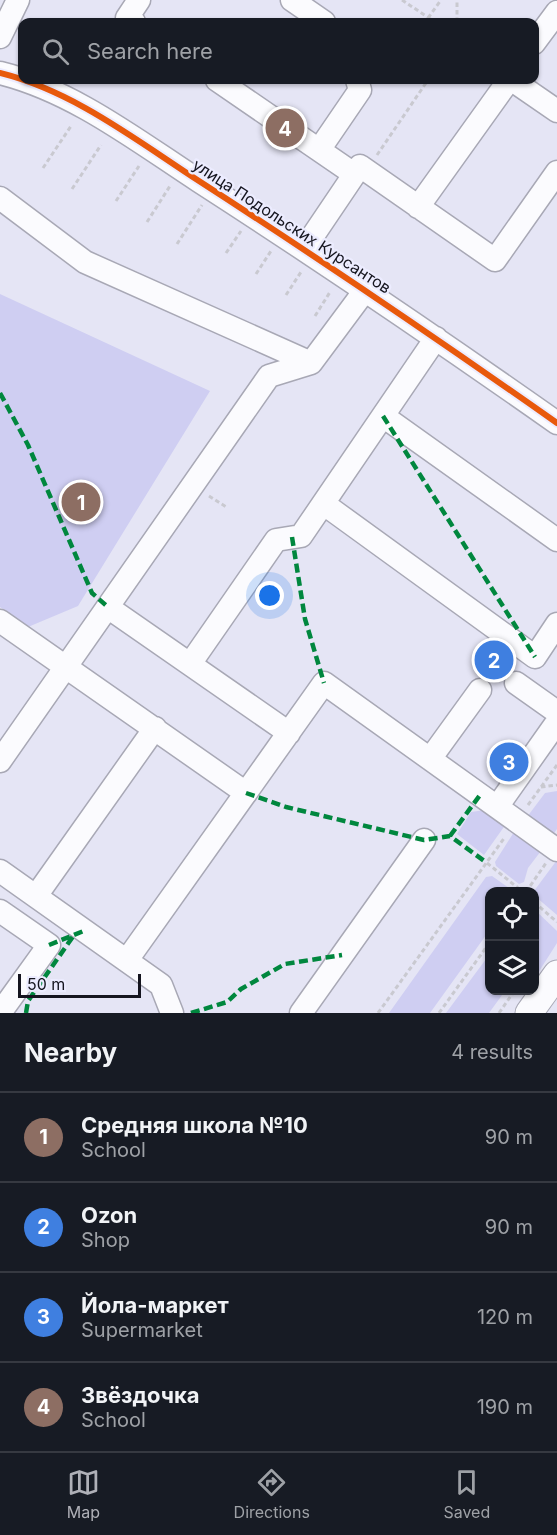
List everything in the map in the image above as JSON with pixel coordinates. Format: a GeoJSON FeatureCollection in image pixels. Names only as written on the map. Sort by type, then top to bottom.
{"type":"FeatureCollection","features":[{"type":"Feature","properties":{"kind":"main road"},"geometry":{"type":"LineString","coordinates":[[529,1013],[557,974]]}},
{"type":"Feature","properties":{"kind":"street"},"geometry":{"type":"LineString","coordinates":[[0,37],[18,0]]}},
{"type":"Feature","properties":{"kind":"street"},"geometry":{"type":"LineString","coordinates":[[127,18],[139,0]]}},
{"type":"Feature","properties":{"kind":"street"},"geometry":{"type":"LineString","coordinates":[[292,0],[318,18]]}},
{"type":"Feature","properties":{"kind":"street"},"geometry":{"type":"LineString","coordinates":[[539,36],[557,12]]}},
{"type":"Feature","properties":{"kind":"street","name":"улица Подольских Курсантов"},"geometry":{"type":"LineString","coordinates":[[0,73],[18,78]]}},
{"type":"Feature","properties":{"kind":"street","name":"улица Подольских Курсантов"},"geometry":{"type":"LineString","coordinates":[[36,84],[98,116],[366,289],[557,423]]}},
{"type":"Feature","properties":{"kind":"street"},"geometry":{"type":"LineString","coordinates":[[223,84],[319,150],[418,207],[495,260],[557,172]]}},
{"type":"Feature","properties":{"kind":"street"},"geometry":{"type":"LineString","coordinates":[[319,150],[360,90],[358,84]]}},
{"type":"Feature","properties":{"kind":"street"},"geometry":{"type":"LineString","coordinates":[[418,207],[507,84]]}},
{"type":"Feature","properties":{"kind":"street"},"geometry":{"type":"LineString","coordinates":[[516,84],[557,111]]}},
{"type":"Feature","properties":{"kind":"street"},"geometry":{"type":"LineString","coordinates":[[304,249],[360,172]]}},
{"type":"Feature","properties":{"kind":"street"},"geometry":{"type":"LineString","coordinates":[[0,198],[85,262],[311,363]]}},
{"type":"Feature","properties":{"kind":"street"},"geometry":{"type":"LineString","coordinates":[[0,761],[269,376],[311,363],[366,289]]}},
{"type":"Feature","properties":{"kind":"street"},"geometry":{"type":"LineString","coordinates":[[189,664],[276,540],[301,536],[436,338]]}},
{"type":"Feature","properties":{"kind":"street"},"geometry":{"type":"LineString","coordinates":[[383,416],[557,540]]}},
{"type":"Feature","properties":{"kind":"street"},"geometry":{"type":"LineString","coordinates":[[324,504],[535,657],[557,624]]}},
{"type":"Feature","properties":{"kind":"street"},"geometry":{"type":"LineString","coordinates":[[108,608],[289,733]]}},
{"type":"Feature","properties":{"kind":"street"},"geometry":{"type":"LineString","coordinates":[[0,621],[68,666],[246,793]]}},
{"type":"Feature","properties":{"kind":"street"},"geometry":{"type":"LineString","coordinates":[[128,960],[324,683],[556,850]]}},
{"type":"Feature","properties":{"kind":"street"},"geometry":{"type":"LineString","coordinates":[[516,683],[557,712]]}},
{"type":"Feature","properties":{"kind":"street"},"geometry":{"type":"LineString","coordinates":[[430,759],[480,690]]}},
{"type":"Feature","properties":{"kind":"street"},"geometry":{"type":"LineString","coordinates":[[497,807],[557,722]]}},
{"type":"Feature","properties":{"kind":"street"},"geometry":{"type":"LineString","coordinates":[[36,896],[155,728]]}},
{"type":"Feature","properties":{"kind":"street"},"geometry":{"type":"LineString","coordinates":[[301,1013],[424,840]]}},
{"type":"Feature","properties":{"kind":"street"},"geometry":{"type":"LineString","coordinates":[[0,871],[128,960],[161,986],[172,1013]]}},
{"type":"Feature","properties":{"kind":"street"},"geometry":{"type":"LineString","coordinates":[[0,911],[49,945],[0,1013]]}},
{"type":"Feature","properties":{"kind":"path"},"geometry":{"type":"LineString","coordinates":[[402,0],[428,18],[441,0]]}},
{"type":"Feature","properties":{"kind":"path"},"geometry":{"type":"LineString","coordinates":[[457,0],[457,18]]}},
{"type":"Feature","properties":{"kind":"path"},"geometry":{"type":"LineString","coordinates":[[360,172],[425,84]]}},
{"type":"Feature","properties":{"kind":"path"},"geometry":{"type":"LineString","coordinates":[[43,168],[71,126]]}},
{"type":"Feature","properties":{"kind":"path"},"geometry":{"type":"LineString","coordinates":[[72,189],[101,145]]}},
{"type":"Feature","properties":{"kind":"path"},"geometry":{"type":"LineString","coordinates":[[116,201],[139,166]]}},
{"type":"Feature","properties":{"kind":"path"},"geometry":{"type":"LineString","coordinates":[[147,222],[170,186]]}},
{"type":"Feature","properties":{"kind":"path"},"geometry":{"type":"LineString","coordinates":[[177,244],[202,205]]}},
{"type":"Feature","properties":{"kind":"path"},"geometry":{"type":"LineString","coordinates":[[226,254],[241,231]]}},
{"type":"Feature","properties":{"kind":"path"},"geometry":{"type":"LineString","coordinates":[[256,274],[271,251]]}},
{"type":"Feature","properties":{"kind":"path"},"geometry":{"type":"LineString","coordinates":[[286,295],[301,272]]}},
{"type":"Feature","properties":{"kind":"path"},"geometry":{"type":"LineString","coordinates":[[315,316],[330,292]]}},
{"type":"Feature","properties":{"kind":"path"},"geometry":{"type":"LineString","coordinates":[[193,486],[228,508]]}},
{"type":"Feature","properties":{"kind":"path"},"geometry":{"type":"LineString","coordinates":[[378,1013],[557,765]]}},
{"type":"Feature","properties":{"kind":"path"},"geometry":{"type":"LineString","coordinates":[[541,787],[557,785]]}},
{"type":"Feature","properties":{"kind":"path"},"geometry":{"type":"LineString","coordinates":[[527,887],[556,850]]}},
{"type":"Feature","properties":{"kind":"path"},"geometry":{"type":"LineString","coordinates":[[487,863],[519,887]]}},
{"type":"Feature","properties":{"kind":"path"},"geometry":{"type":"LineString","coordinates":[[539,906],[557,922]]}},
{"type":"Feature","properties":{"kind":"path"},"geometry":{"type":"LineString","coordinates":[[439,1013],[485,948]]}},
{"type":"Feature","properties":{"kind":"path"},"geometry":{"type":"LineString","coordinates":[[499,1013],[512,995]]}},
{"type":"Feature","properties":{"kind":"shaded area"},"geometry":{"type":"Polygon","coordinates":[[[0,294],[210,391],[78,606],[28,627],[0,607],[0,294]]]}},
{"type":"Feature","properties":{"kind":"shaded area"},"geometry":{"type":"Polygon","coordinates":[[[557,791],[557,829],[552,836],[524,821],[545,793],[557,791]]]}},
{"type":"Feature","properties":{"kind":"shaded area"},"geometry":{"type":"Polygon","coordinates":[[[485,810],[506,824],[484,855],[457,834],[471,812],[485,810]]]}},
{"type":"Feature","properties":{"kind":"shaded area"},"geometry":{"type":"Polygon","coordinates":[[[514,832],[544,847],[528,868],[524,882],[519,884],[496,866],[495,862],[514,832]]]}},
{"type":"Feature","properties":{"kind":"shaded area"},"geometry":{"type":"Polygon","coordinates":[[[557,860],[557,915],[539,900],[539,887],[537,887],[557,860]]]}},
{"type":"Feature","properties":{"kind":"shaded area"},"geometry":{"type":"Polygon","coordinates":[[[492,876],[507,887],[485,887],[485,937],[430,1013],[389,1013],[486,877],[492,876]]]}},
{"type":"Feature","properties":{"kind":"shaded area"},"geometry":{"type":"Polygon","coordinates":[[[539,914],[557,931],[557,943],[539,971],[539,914]]]}},
{"type":"Feature","properties":{"kind":"shaded area"},"geometry":{"type":"Polygon","coordinates":[[[485,960],[485,995],[502,995],[489,1013],[446,1013],[485,960]]]}},
{"type":"Feature","properties":{"kind":"marked path"},"geometry":{"type":"LineString","coordinates":[[0,393],[28,445],[92,593],[109,608]]}},
{"type":"Feature","properties":{"kind":"marked path"},"geometry":{"type":"LineString","coordinates":[[383,416],[535,657]]}},
{"type":"Feature","properties":{"kind":"marked path"},"geometry":{"type":"LineString","coordinates":[[292,537],[305,619],[324,683]]}},
{"type":"Feature","properties":{"kind":"marked path"},"geometry":{"type":"LineString","coordinates":[[246,793],[286,807],[424,840],[450,836],[487,863]]}},
{"type":"Feature","properties":{"kind":"marked path"},"geometry":{"type":"LineString","coordinates":[[450,836],[480,795]]}},
{"type":"Feature","properties":{"kind":"marked path"},"geometry":{"type":"LineString","coordinates":[[49,945],[86,930]]}},
{"type":"Feature","properties":{"kind":"marked path"},"geometry":{"type":"LineString","coordinates":[[26,1013],[28,1001],[74,935]]}},
{"type":"Feature","properties":{"kind":"marked path"},"geometry":{"type":"LineString","coordinates":[[191,1013],[227,1002],[241,989],[285,964],[342,955]]}},
{"type":"Feature","properties":{"kind":"cycle path"},"geometry":{"type":"LineString","coordinates":[[0,73],[18,78]]}},
{"type":"Feature","properties":{"kind":"cycle path"},"geometry":{"type":"LineString","coordinates":[[34,84],[78,104],[128,134],[379,300],[557,423]]}},
{"type":"Feature","properties":{"kind":"place","name":"Звёздочка"},"geometry":{"type":"Point","coordinates":[285,128]}},
{"type":"Feature","properties":{"kind":"place","name":"Средняя школа №10"},"geometry":{"type":"Point","coordinates":[81,502]}},
{"type":"Feature","properties":{"kind":"place","name":"Ozon"},"geometry":{"type":"Point","coordinates":[494,660]}},
{"type":"Feature","properties":{"kind":"place","name":"Йола-маркет"},"geometry":{"type":"Point","coordinates":[509,762]}}]}
